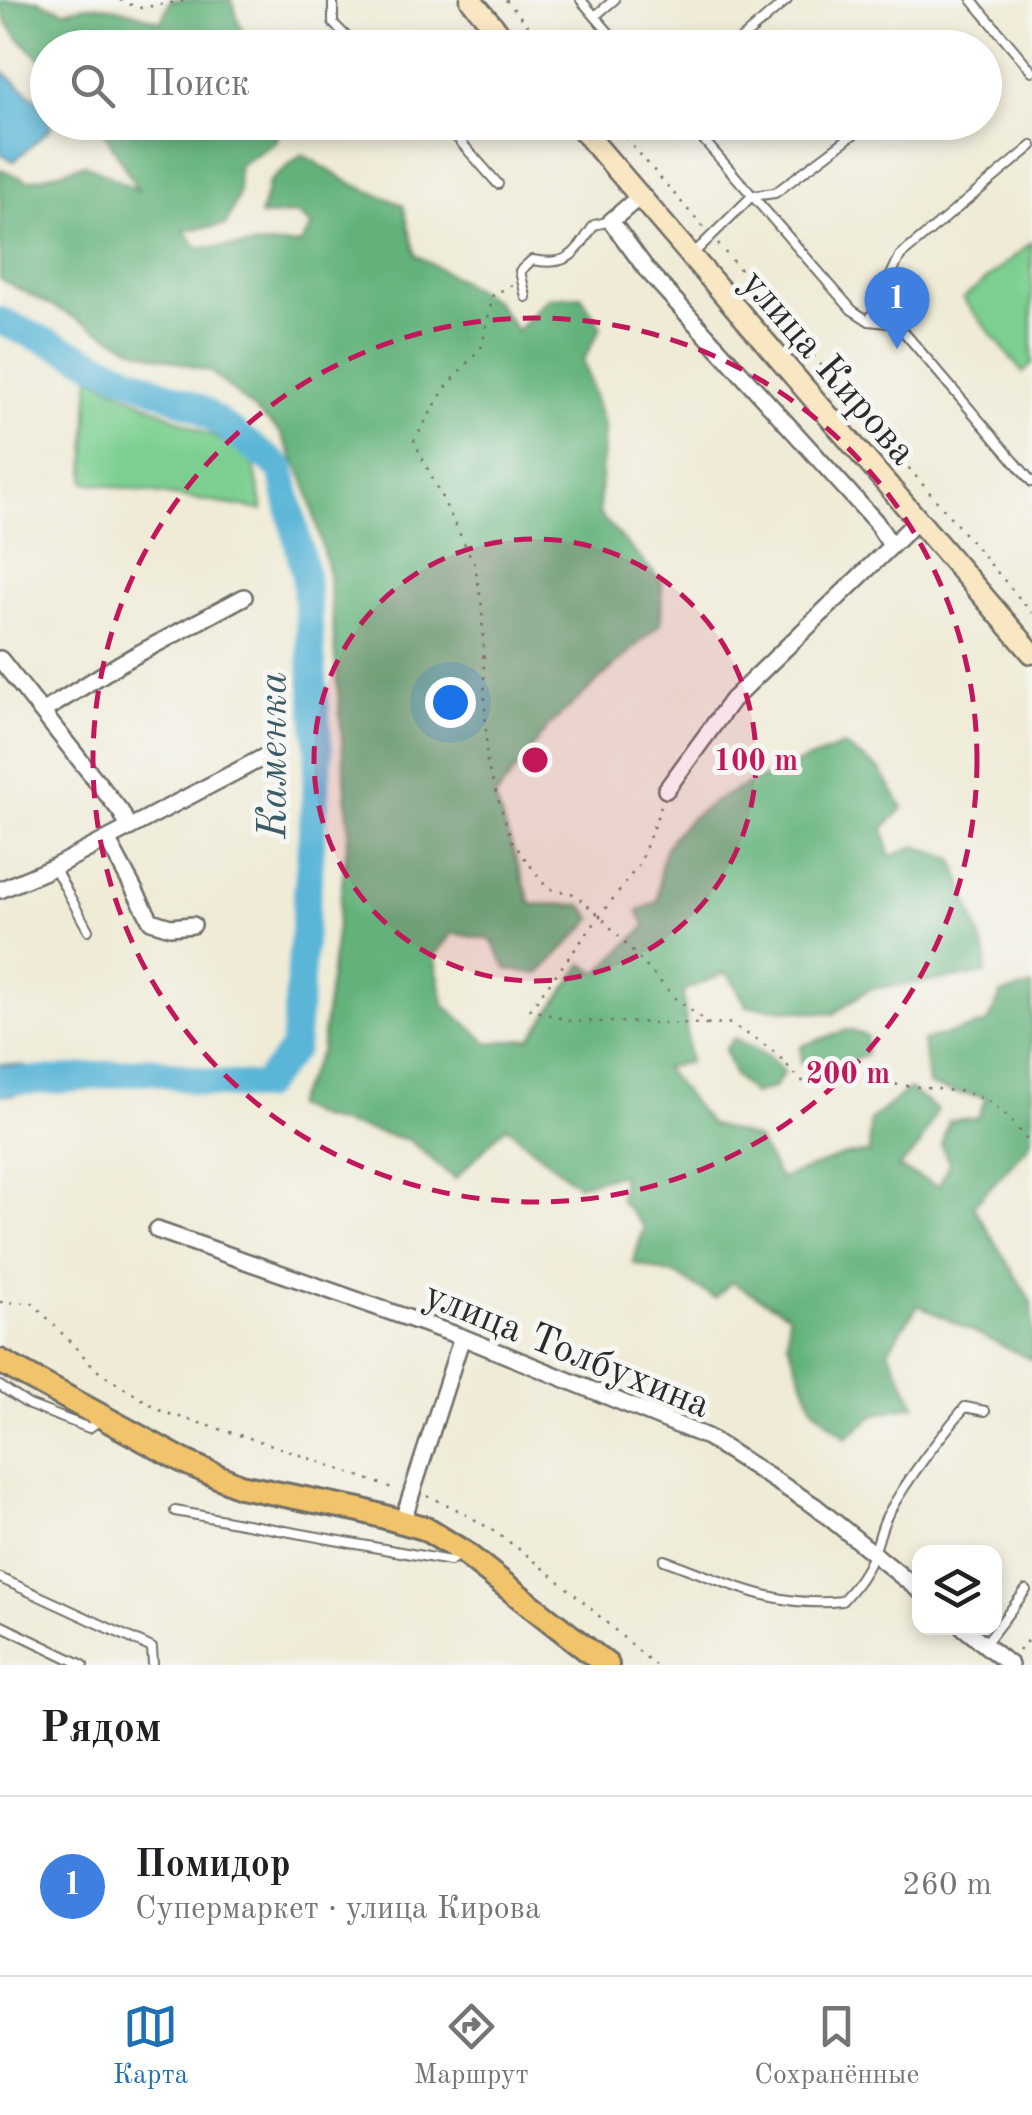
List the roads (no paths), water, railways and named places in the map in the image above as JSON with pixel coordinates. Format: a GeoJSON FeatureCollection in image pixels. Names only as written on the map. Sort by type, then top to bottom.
{"type":"FeatureCollection","features":[{"type":"Feature","properties":{"kind":"main road"},"geometry":{"type":"LineString","coordinates":[[0,1361],[185,1462],[240,1486],[403,1520],[424,1528],[462,1552],[608,1665]]}},
{"type":"Feature","properties":{"kind":"street"},"geometry":{"type":"LineString","coordinates":[[470,0],[493,30]]}},
{"type":"Feature","properties":{"kind":"street","name":"улица Кирова"},"geometry":{"type":"LineString","coordinates":[[592,140],[1032,653]]}},
{"type":"Feature","properties":{"kind":"street"},"geometry":{"type":"LineString","coordinates":[[640,196],[611,221],[648,270],[875,521],[891,545]]}},
{"type":"Feature","properties":{"kind":"street"},"geometry":{"type":"LineString","coordinates":[[666,790],[732,700],[917,521]]}},
{"type":"Feature","properties":{"kind":"street"},"geometry":{"type":"LineString","coordinates":[[42,712],[121,663],[244,597]]}},
{"type":"Feature","properties":{"kind":"street"},"geometry":{"type":"LineString","coordinates":[[0,659],[121,812],[129,828]]}},
{"type":"Feature","properties":{"kind":"street"},"geometry":{"type":"LineString","coordinates":[[0,890],[54,867],[264,757]]}},
{"type":"Feature","properties":{"kind":"street"},"geometry":{"type":"LineString","coordinates":[[107,839],[151,921],[170,927],[193,924]]}},
{"type":"Feature","properties":{"kind":"street","name":"улица Толбухина"},"geometry":{"type":"LineString","coordinates":[[157,1230],[462,1337],[706,1437],[815,1506],[912,1585]]}},
{"type":"Feature","properties":{"kind":"street"},"geometry":{"type":"LineString","coordinates":[[403,1520],[462,1337]]}},
{"type":"Feature","properties":{"kind":"street"},"geometry":{"type":"LineString","coordinates":[[973,1635],[1010,1664]]}},
{"type":"Feature","properties":{"kind":"lane"},"geometry":{"type":"LineString","coordinates":[[333,0],[333,23],[340,30]]}},
{"type":"Feature","properties":{"kind":"lane"},"geometry":{"type":"LineString","coordinates":[[581,0],[607,30]]}},
{"type":"Feature","properties":{"kind":"lane"},"geometry":{"type":"LineString","coordinates":[[595,16],[614,0]]}},
{"type":"Feature","properties":{"kind":"lane"},"geometry":{"type":"LineString","coordinates":[[752,30],[787,0]]}},
{"type":"Feature","properties":{"kind":"lane"},"geometry":{"type":"LineString","coordinates":[[972,0],[997,30]]}},
{"type":"Feature","properties":{"kind":"lane"},"geometry":{"type":"LineString","coordinates":[[1002,36],[1032,71]]}},
{"type":"Feature","properties":{"kind":"lane"},"geometry":{"type":"LineString","coordinates":[[459,140],[498,184]]}},
{"type":"Feature","properties":{"kind":"lane"},"geometry":{"type":"LineString","coordinates":[[704,140],[852,310],[869,321],[897,324],[1030,476]]}},
{"type":"Feature","properties":{"kind":"lane"},"geometry":{"type":"LineString","coordinates":[[690,256],[752,196],[775,193],[846,140]]}},
{"type":"Feature","properties":{"kind":"lane"},"geometry":{"type":"LineString","coordinates":[[869,321],[900,256],[1032,146]]}},
{"type":"Feature","properties":{"kind":"lane"},"geometry":{"type":"LineString","coordinates":[[526,297],[520,271],[532,260],[561,262],[576,253],[594,225],[611,221]]}},
{"type":"Feature","properties":{"kind":"lane"},"geometry":{"type":"LineString","coordinates":[[54,867],[88,930]]}},
{"type":"Feature","properties":{"kind":"lane"},"geometry":{"type":"LineString","coordinates":[[0,1386],[30,1405],[89,1428],[104,1417]]}},
{"type":"Feature","properties":{"kind":"lane"},"geometry":{"type":"LineString","coordinates":[[664,1560],[779,1601],[811,1605],[842,1602],[860,1580],[874,1554],[876,1537],[920,1463],[966,1407],[984,1411]]}},
{"type":"Feature","properties":{"kind":"lane"},"geometry":{"type":"LineString","coordinates":[[175,1511],[450,1562],[462,1552]]}},
{"type":"Feature","properties":{"kind":"lane"},"geometry":{"type":"LineString","coordinates":[[0,1578],[152,1648],[154,1665]]}},
{"type":"Feature","properties":{"kind":"lane"},"geometry":{"type":"LineString","coordinates":[[984,1644],[1026,1590]]}},
{"type":"Feature","properties":{"kind":"lane"},"geometry":{"type":"LineString","coordinates":[[0,1626],[83,1665]]}},
{"type":"Feature","properties":{"kind":"water"},"geometry":{"type":"Polygon","coordinates":[[[0,69],[30,94],[30,140],[38,140],[14,161],[0,153],[0,69]]]}},
{"type":"Feature","properties":{"kind":"water"},"geometry":{"type":"Polygon","coordinates":[[[0,1064],[24,1066],[59,1080],[13,1095],[0,1095],[0,1064]]]}},
{"type":"Feature","properties":{"kind":"waterway","name":"Каменка"},"geometry":{"type":"LineString","coordinates":[[0,321],[201,409],[281,468],[305,575],[319,751],[294,1049],[262,1087],[208,1083],[151,1070],[59,1080],[0,1081]]}},
{"type":"Feature","properties":{"kind":"place","name":"Помидор"},"geometry":{"type":"Point","coordinates":[897,349]}}]}
